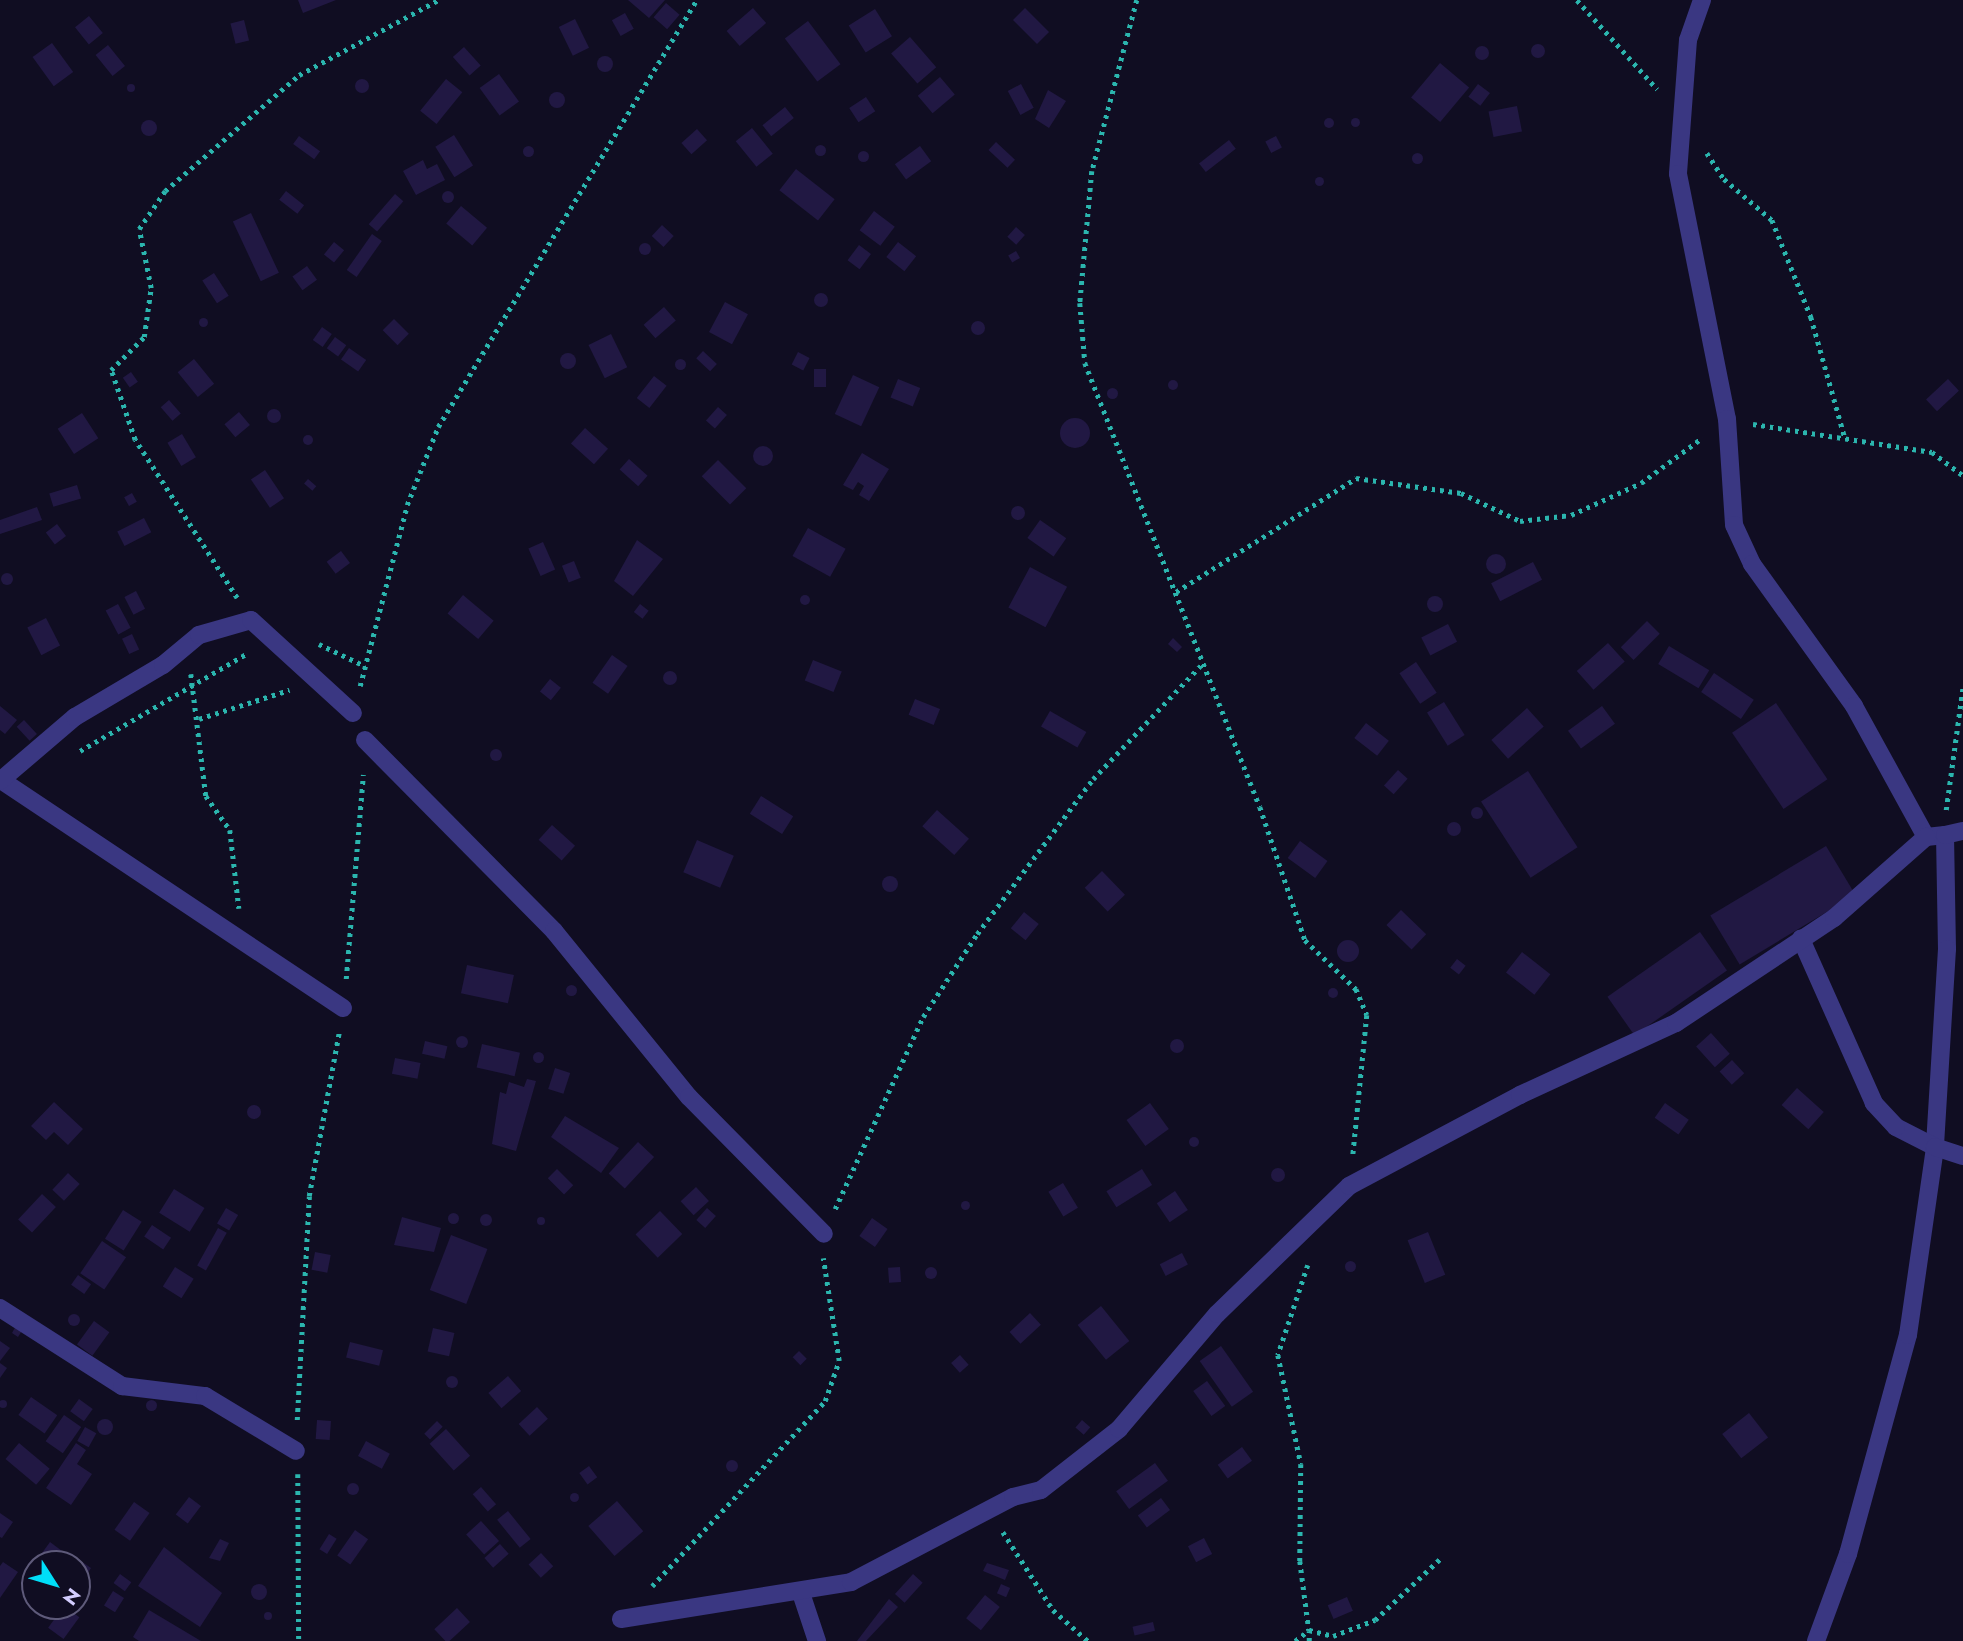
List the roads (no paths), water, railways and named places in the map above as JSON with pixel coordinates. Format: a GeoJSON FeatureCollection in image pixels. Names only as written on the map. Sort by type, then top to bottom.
{"type":"FeatureCollection","features":[{"type":"Feature","properties":{"kind":"street"},"geometry":{"type":"LineString","coordinates":[[1702,0],[1688,40],[1680,113],[1678,174],[1727,419],[1734,525],[1752,564],[1831,670],[1936,836],[1947,949],[1935,1147],[1908,1335],[1847,1554],[1816,1641]]}},
{"type":"Feature","properties":{"kind":"street"},"geometry":{"type":"LineString","coordinates":[[343,1008],[1,780],[75,717],[183,649],[200,635],[251,620],[313,681],[353,713]]}},
{"type":"Feature","properties":{"kind":"street"},"geometry":{"type":"LineString","coordinates":[[365,740],[554,931],[689,1097],[824,1234]]}},
{"type":"Feature","properties":{"kind":"street"},"geometry":{"type":"LineString","coordinates":[[621,1619],[801,1593],[851,1582],[989,1510],[1041,1490],[1119,1429],[1217,1314],[1349,1186],[1520,1095],[1676,1023],[1801,939],[1936,836],[1963,831]]}},
{"type":"Feature","properties":{"kind":"street"},"geometry":{"type":"LineString","coordinates":[[1801,939],[1874,1103],[1896,1127],[1935,1147],[1963,1156]]}},
{"type":"Feature","properties":{"kind":"street"},"geometry":{"type":"LineString","coordinates":[[0,1308],[122,1386],[205,1396],[296,1451]]}},
{"type":"Feature","properties":{"kind":"street"},"geometry":{"type":"LineString","coordinates":[[801,1593],[817,1641]]}}]}
